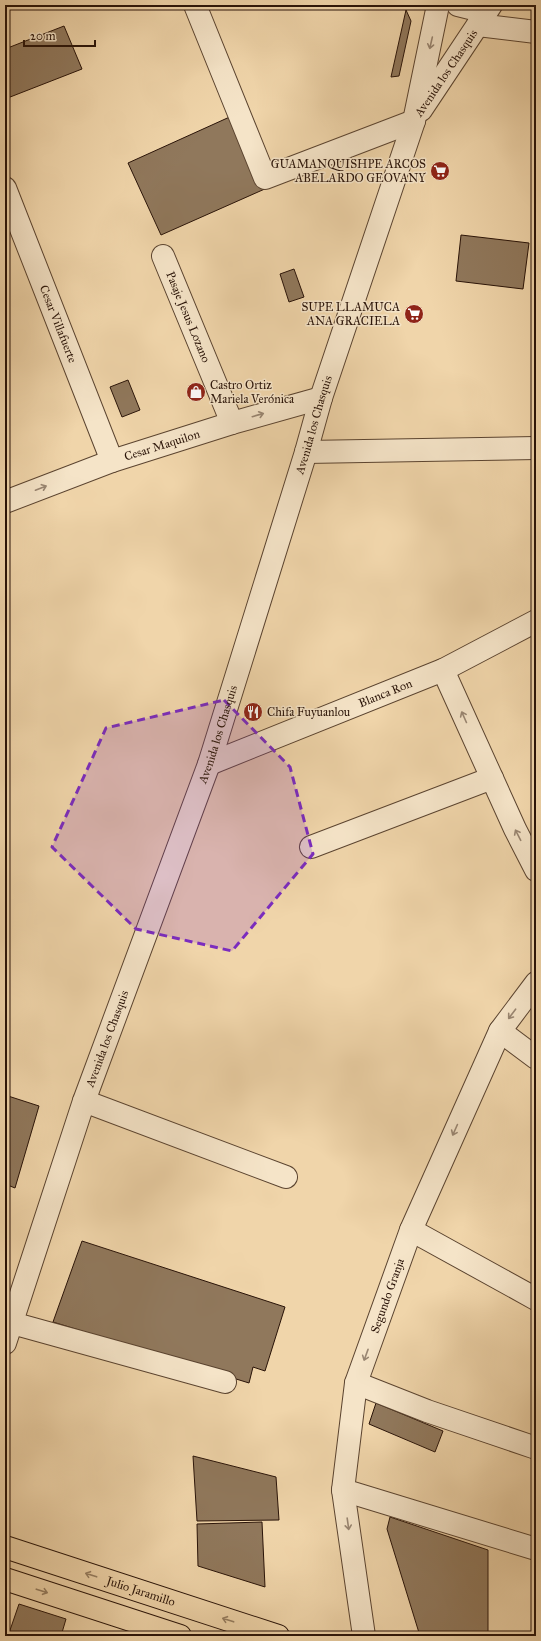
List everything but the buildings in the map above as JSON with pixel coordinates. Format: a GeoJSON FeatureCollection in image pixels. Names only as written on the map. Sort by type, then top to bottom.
{"type":"FeatureCollection","features":[{"type":"Feature","properties":{"kind":"main road","name":"Julio Jaramillo"},"geometry":{"type":"LineString","coordinates":[[5,1547],[278,1636]]}},
{"type":"Feature","properties":{"kind":"main road"},"geometry":{"type":"LineString","coordinates":[[5,1579],[180,1636]]}},
{"type":"Feature","properties":{"kind":"street"},"geometry":{"type":"LineString","coordinates":[[195,5],[265,178],[414,121]]}},
{"type":"Feature","properties":{"kind":"street","name":"Avenida los Chasquis"},"geometry":{"type":"LineString","coordinates":[[8,1333],[84,1102],[209,764],[306,452],[321,398],[414,121],[438,5]]}},
{"type":"Feature","properties":{"kind":"street"},"geometry":{"type":"LineString","coordinates":[[458,5],[470,8],[481,15],[536,32]]}},
{"type":"Feature","properties":{"kind":"street","name":"Avenida los Chasquis"},"geometry":{"type":"LineString","coordinates":[[414,121],[481,15],[491,5]]}},
{"type":"Feature","properties":{"kind":"street","name":"Cesar Villafuerte"},"geometry":{"type":"LineString","coordinates":[[5,188],[112,461]]}},
{"type":"Feature","properties":{"kind":"street","name":"Pasaje Jesus Lozano"},"geometry":{"type":"LineString","coordinates":[[163,256],[232,423]]}},
{"type":"Feature","properties":{"kind":"street","name":"Cesar Maquilon"},"geometry":{"type":"LineString","coordinates":[[5,502],[112,461],[232,423],[321,398]]}},
{"type":"Feature","properties":{"kind":"street"},"geometry":{"type":"LineString","coordinates":[[306,452],[536,448]]}},
{"type":"Feature","properties":{"kind":"street","name":"Blanca Ron"},"geometry":{"type":"LineString","coordinates":[[209,764],[443,670],[536,621]]}},
{"type":"Feature","properties":{"kind":"street"},"geometry":{"type":"LineString","coordinates":[[443,670],[515,829],[536,870]]}},
{"type":"Feature","properties":{"kind":"street"},"geometry":{"type":"LineString","coordinates":[[311,846],[492,778]]}},
{"type":"Feature","properties":{"kind":"street","name":"Segundo Granja"},"geometry":{"type":"LineString","coordinates":[[364,1636],[343,1490],[356,1383],[411,1230],[500,1031],[536,983]]}},
{"type":"Feature","properties":{"kind":"street"},"geometry":{"type":"LineString","coordinates":[[500,1031],[536,1058]]}},
{"type":"Feature","properties":{"kind":"street"},"geometry":{"type":"LineString","coordinates":[[84,1102],[286,1177]]}},
{"type":"Feature","properties":{"kind":"street"},"geometry":{"type":"LineString","coordinates":[[411,1230],[536,1299]]}},
{"type":"Feature","properties":{"kind":"street"},"geometry":{"type":"LineString","coordinates":[[8,1333],[225,1382]]}},
{"type":"Feature","properties":{"kind":"street"},"geometry":{"type":"LineString","coordinates":[[356,1383],[427,1411],[536,1448]]}},
{"type":"Feature","properties":{"kind":"street"},"geometry":{"type":"LineString","coordinates":[[343,1490],[536,1549]]}},
{"type":"Feature","properties":{"kind":"highlighted area"},"geometry":{"type":"Polygon","coordinates":[[[224,700],[290,767],[313,854],[232,951],[136,929],[52,847],[106,728],[224,700]]]}},
{"type":"Feature","properties":{"kind":"place","name":"GUAMANQUISHPE ARCOS ABELARDO GEOVANY"},"geometry":{"type":"Point","coordinates":[440,171]}},
{"type":"Feature","properties":{"kind":"place","name":"SUPE LLAMUCA ANA GRACIELA"},"geometry":{"type":"Point","coordinates":[414,314]}},
{"type":"Feature","properties":{"kind":"place","name":"Castro Ortiz Mariela Verónica"},"geometry":{"type":"Point","coordinates":[196,392]}},
{"type":"Feature","properties":{"kind":"place","name":"Chifa Fuyuanlou"},"geometry":{"type":"Point","coordinates":[253,712]}}]}
